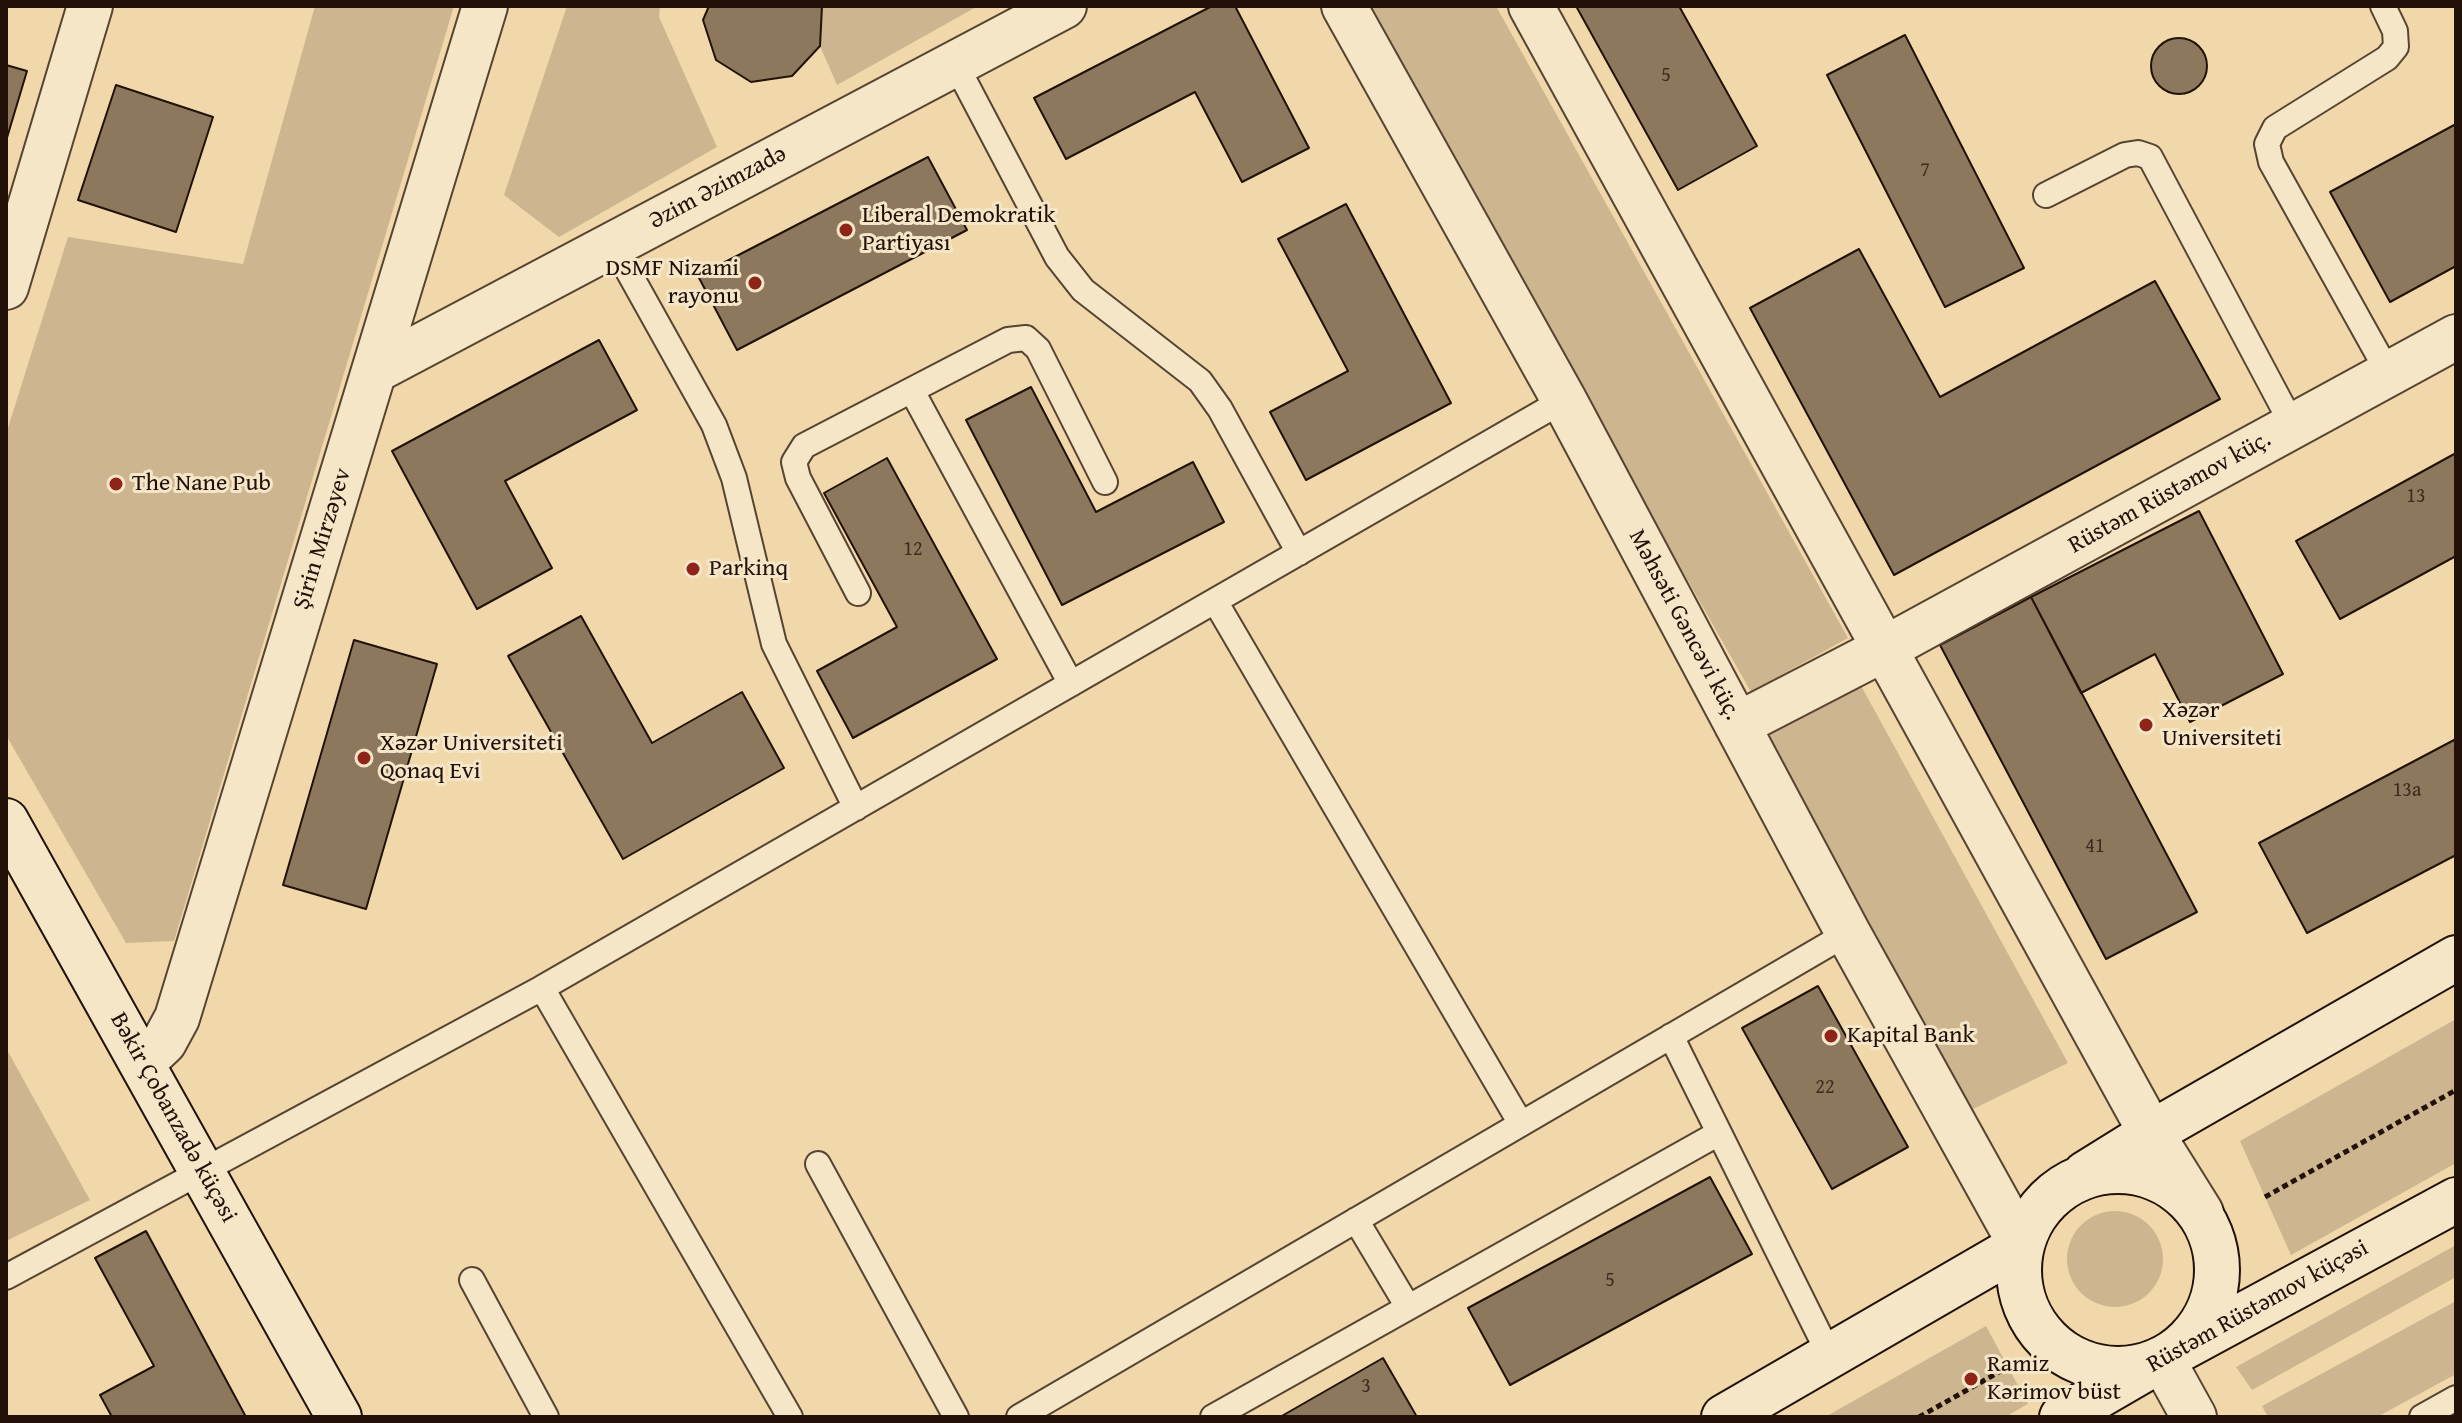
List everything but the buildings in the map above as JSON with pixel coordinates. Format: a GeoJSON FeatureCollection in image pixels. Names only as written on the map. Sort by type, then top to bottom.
{"type":"FeatureCollection","features":[{"type":"Feature","properties":{"kind":"street"},"geometry":{"type":"LineString","coordinates":[[6,287],[90,6]]}},
{"type":"Feature","properties":{"kind":"street","name":"Şirin Mirzəyev"},"geometry":{"type":"LineString","coordinates":[[143,1062],[164,1042],[177,1018],[485,6]]}},
{"type":"Feature","properties":{"kind":"street","name":"Məhsəti Gəncəvi küç."},"geometry":{"type":"LineString","coordinates":[[1344,6],[1564,400],[1848,933],[2021,1245]]}},
{"type":"Feature","properties":{"kind":"street"},"geometry":{"type":"LineString","coordinates":[[1531,6],[2151,1133],[2201,1213],[2215,1245],[2217,1279],[2209,1312],[2189,1341],[2162,1359],[2126,1369],[2092,1366],[2061,1352],[2039,1331],[2024,1305],[2018,1275],[2021,1245],[2033,1217],[2052,1195],[2151,1133],[2456,958]]}},
{"type":"Feature","properties":{"kind":"street","name":"Əzim Əzimzadə"},"geometry":{"type":"LineString","coordinates":[[374,371],[955,63],[1049,9]]}},
{"type":"Feature","properties":{"kind":"street","name":"Rüstəm Rüstəmov küç."},"geometry":{"type":"LineString","coordinates":[[1737,725],[1884,649],[2456,337]]}},
{"type":"Feature","properties":{"kind":"street","name":"Bəkir Çobanzadə küçəsi"},"geometry":{"type":"LineString","coordinates":[[6,821],[339,1417]]}},
{"type":"Feature","properties":{"kind":"street"},"geometry":{"type":"LineString","coordinates":[[2078,1178],[2111,1170],[2145,1174],[2176,1189],[2201,1213]]}},
{"type":"Feature","properties":{"kind":"street","name":"Rüstəm Rüstəmov küçəsi"},"geometry":{"type":"LineString","coordinates":[[2062,1417],[2162,1359],[2456,1200]]}},
{"type":"Feature","properties":{"kind":"street"},"geometry":{"type":"LineString","coordinates":[[1724,1417],[2021,1245]]}},
{"type":"Feature","properties":{"kind":"street"},"geometry":{"type":"LineString","coordinates":[[2162,1359],[2194,1417]]}},
{"type":"Feature","properties":{"kind":"lane"},"geometry":{"type":"LineString","coordinates":[[2383,6],[2395,31],[2396,47],[2387,58],[2275,128],[2267,144],[2271,162],[2389,374]]}},
{"type":"Feature","properties":{"kind":"lane"},"geometry":{"type":"LineString","coordinates":[[955,63],[1057,257],[1083,290],[1200,381],[1220,409],[1299,553]]}},
{"type":"Feature","properties":{"kind":"lane"},"geometry":{"type":"LineString","coordinates":[[2046,195],[2125,155],[2138,153],[2150,157],[2293,426]]}},
{"type":"Feature","properties":{"kind":"lane"},"geometry":{"type":"LineString","coordinates":[[613,244],[714,425],[734,478],[774,644],[795,692],[856,808]]}},
{"type":"Feature","properties":{"kind":"lane"},"geometry":{"type":"LineString","coordinates":[[858,593],[798,478],[794,462],[804,446],[1008,340],[1026,338],[1038,349],[1105,482]]}},
{"type":"Feature","properties":{"kind":"lane"},"geometry":{"type":"LineString","coordinates":[[912,391],[1071,684]]}},
{"type":"Feature","properties":{"kind":"lane"},"geometry":{"type":"LineString","coordinates":[[6,1277],[542,988],[1564,400]]}},
{"type":"Feature","properties":{"kind":"lane"},"geometry":{"type":"LineString","coordinates":[[1215,601],[1521,1124]]}},
{"type":"Feature","properties":{"kind":"lane"},"geometry":{"type":"LineString","coordinates":[[1019,1417],[1848,933]]}},
{"type":"Feature","properties":{"kind":"lane"},"geometry":{"type":"LineString","coordinates":[[542,988],[790,1417]]}},
{"type":"Feature","properties":{"kind":"lane"},"geometry":{"type":"LineString","coordinates":[[1671,1036],[1830,1356]]}},
{"type":"Feature","properties":{"kind":"lane"},"geometry":{"type":"LineString","coordinates":[[1213,1417],[1719,1133]]}},
{"type":"Feature","properties":{"kind":"lane"},"geometry":{"type":"LineString","coordinates":[[818,1164],[956,1417]]}},
{"type":"Feature","properties":{"kind":"lane"},"geometry":{"type":"LineString","coordinates":[[1356,1220],[1408,1307]]}},
{"type":"Feature","properties":{"kind":"lane"},"geometry":{"type":"LineString","coordinates":[[472,1280],[546,1417]]}},
{"type":"Feature","properties":{"kind":"lane"},"geometry":{"type":"LineString","coordinates":[[2422,1417],[2456,1398]]}},
{"type":"Feature","properties":{"kind":"path"},"geometry":{"type":"LineString","coordinates":[[2265,1197],[2456,1090]]}},
{"type":"Feature","properties":{"kind":"path"},"geometry":{"type":"LineString","coordinates":[[1919,1417],[2008,1367]]}},
{"type":"Feature","properties":{"kind":"shaded area"},"geometry":{"type":"Polygon","coordinates":[[[315,6],[454,6],[174,941],[126,943],[6,735],[6,434],[68,237],[243,264],[315,6]]]}},
{"type":"Feature","properties":{"kind":"shaded area"},"geometry":{"type":"Polygon","coordinates":[[[567,6],[660,6],[659,17],[717,147],[559,237],[504,195],[567,6]]]}},
{"type":"Feature","properties":{"kind":"shaded area"},"geometry":{"type":"Polygon","coordinates":[[[822,6],[978,6],[837,85],[820,46],[822,6]]]}},
{"type":"Feature","properties":{"kind":"shaded area"},"geometry":{"type":"Polygon","coordinates":[[[1362,6],[1496,6],[1848,638],[1751,692],[1362,6]]]}},
{"type":"Feature","properties":{"kind":"shaded area"},"geometry":{"type":"Polygon","coordinates":[[[1859,682],[2068,1063],[1971,1110],[1766,731],[1859,682]]]}},
{"type":"Feature","properties":{"kind":"shaded area"},"geometry":{"type":"Polygon","coordinates":[[[2456,1019],[2456,1163],[2291,1255],[2240,1141],[2456,1019]]]}},
{"type":"Feature","properties":{"kind":"shaded area"},"geometry":{"type":"Polygon","coordinates":[[[6,1048],[90,1200],[6,1241],[6,1048]]]}},
{"type":"Feature","properties":{"kind":"shaded area"},"geometry":{"type":"Polygon","coordinates":[[[2115,1211],[2133,1214],[2149,1225],[2160,1241],[2163,1259],[2160,1277],[2149,1293],[2133,1304],[2115,1307],[2097,1304],[2081,1293],[2070,1277],[2067,1259],[2070,1241],[2081,1225],[2097,1214],[2115,1211]]]}},
{"type":"Feature","properties":{"kind":"shaded area"},"geometry":{"type":"Polygon","coordinates":[[[2456,1245],[2456,1277],[2252,1390],[2236,1367],[2456,1245]]]}},
{"type":"Feature","properties":{"kind":"shaded area"},"geometry":{"type":"Polygon","coordinates":[[[2456,1301],[2456,1374],[2377,1417],[2268,1417],[2262,1406],[2456,1301]]]}},
{"type":"Feature","properties":{"kind":"shaded area"},"geometry":{"type":"Polygon","coordinates":[[[1986,1326],[2028,1404],[2005,1417],[1825,1417],[1986,1326]]]}},
{"type":"Feature","properties":{"kind":"place","name":"Liberal Demokratik Partiyası"},"geometry":{"type":"Point","coordinates":[846,230]}},
{"type":"Feature","properties":{"kind":"place","name":"DSMF Nizami rayonu"},"geometry":{"type":"Point","coordinates":[755,283]}},
{"type":"Feature","properties":{"kind":"place","name":"The Nane Pub"},"geometry":{"type":"Point","coordinates":[116,484]}},
{"type":"Feature","properties":{"kind":"place","name":"Parkinq"},"geometry":{"type":"Point","coordinates":[693,569]}},
{"type":"Feature","properties":{"kind":"place","name":"Xəzər Universiteti"},"geometry":{"type":"Point","coordinates":[2146,725]}},
{"type":"Feature","properties":{"kind":"place","name":"Xəzər Universiteti Qonaq Evi"},"geometry":{"type":"Point","coordinates":[364,758]}},
{"type":"Feature","properties":{"kind":"place","name":"Kapital Bank"},"geometry":{"type":"Point","coordinates":[1831,1036]}},
{"type":"Feature","properties":{"kind":"place","name":"Ramiz Kərimov büst"},"geometry":{"type":"Point","coordinates":[1971,1379]}}]}
